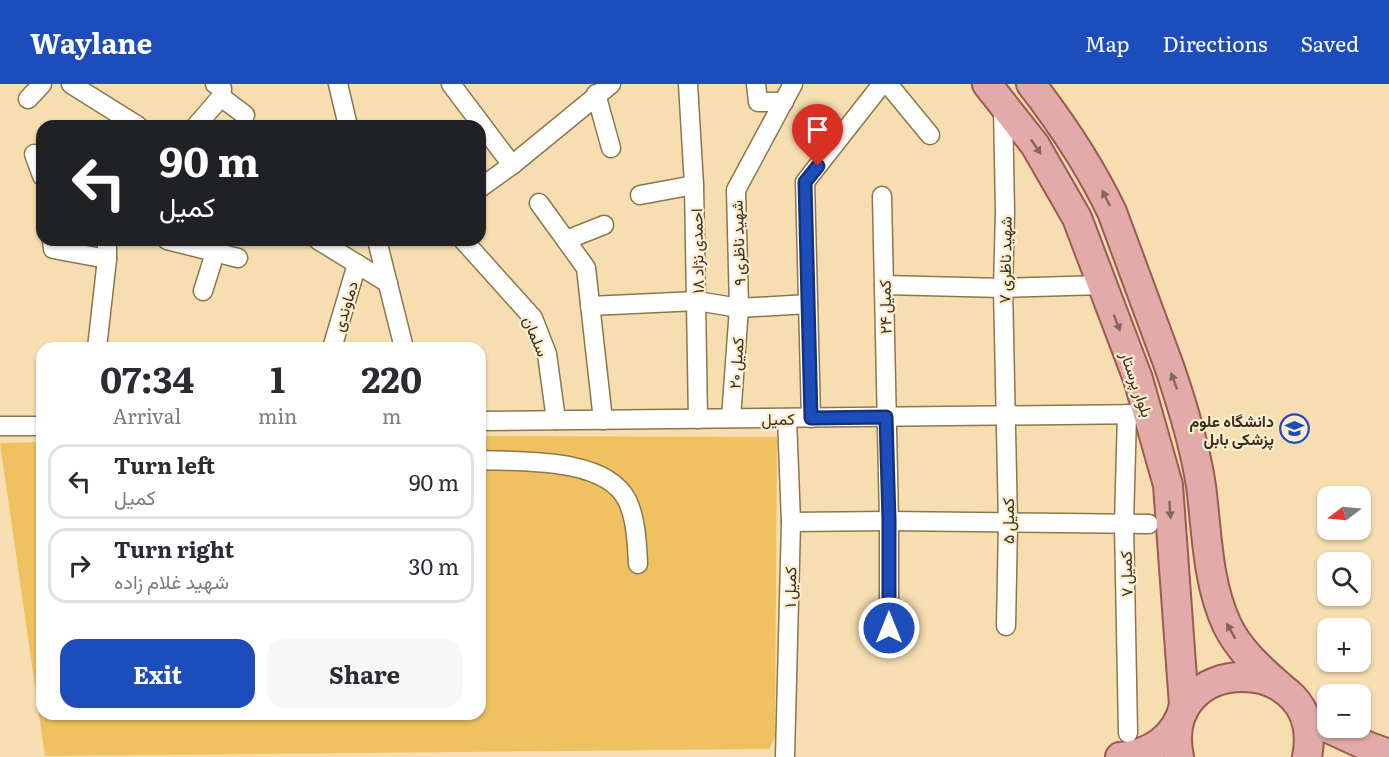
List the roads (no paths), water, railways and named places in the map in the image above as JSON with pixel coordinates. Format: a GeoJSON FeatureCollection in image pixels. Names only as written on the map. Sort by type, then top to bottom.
{"type":"FeatureCollection","features":[{"type":"Feature","properties":{"kind":"main road","name":"بلوار پرستار"},"geometry":{"type":"LineString","coordinates":[[1031,84],[1068,135],[1103,193],[1169,366],[1178,391],[1198,470],[1212,574],[1224,616],[1233,636],[1247,656],[1317,720]]}},
{"type":"Feature","properties":{"kind":"main road","name":"بلوار پرستار"},"geometry":{"type":"LineString","coordinates":[[995,94],[1035,145],[1073,209],[1138,379],[1138,414],[1168,485],[1184,705],[1177,739],[1179,757]]}},
{"type":"Feature","properties":{"kind":"main road"},"geometry":{"type":"LineString","coordinates":[[1124,745],[1141,753],[1159,745],[1182,717],[1193,698],[1221,679],[1232,676],[1254,676],[1284,690]]}},
{"type":"Feature","properties":{"kind":"main road"},"geometry":{"type":"LineString","coordinates":[[1306,757],[1309,738],[1317,727]]}},
{"type":"Feature","properties":{"kind":"main road"},"geometry":{"type":"LineString","coordinates":[[1349,738],[1389,754]]}},
{"type":"Feature","properties":{"kind":"street"},"geometry":{"type":"LineString","coordinates":[[28,99],[42,84]]}},
{"type":"Feature","properties":{"kind":"street"},"geometry":{"type":"LineString","coordinates":[[71,84],[109,117]]}},
{"type":"Feature","properties":{"kind":"street"},"geometry":{"type":"LineString","coordinates":[[451,84],[478,120]]}},
{"type":"Feature","properties":{"kind":"street","name":"احمدی نژاد ۱۸"},"geometry":{"type":"LineString","coordinates":[[688,84],[694,185],[698,419]]}},
{"type":"Feature","properties":{"kind":"street"},"geometry":{"type":"LineString","coordinates":[[756,84],[758,102],[784,102]]}},
{"type":"Feature","properties":{"kind":"street","name":"شهید ناظری ۹"},"geometry":{"type":"LineString","coordinates":[[739,308],[736,190],[793,84]]}},
{"type":"Feature","properties":{"kind":"street"},"geometry":{"type":"LineString","coordinates":[[811,418],[805,182],[882,84]]}},
{"type":"Feature","properties":{"kind":"street"},"geometry":{"type":"LineString","coordinates":[[888,84],[930,135]]}},
{"type":"Feature","properties":{"kind":"street"},"geometry":{"type":"LineString","coordinates":[[486,184],[604,89]]}},
{"type":"Feature","properties":{"kind":"street"},"geometry":{"type":"LineString","coordinates":[[604,89],[611,148]]}},
{"type":"Feature","properties":{"kind":"street"},"geometry":{"type":"LineString","coordinates":[[200,120],[218,91],[246,115]]}},
{"type":"Feature","properties":{"kind":"street"},"geometry":{"type":"LineString","coordinates":[[340,93],[347,120]]}},
{"type":"Feature","properties":{"kind":"street"},"geometry":{"type":"LineString","coordinates":[[340,93],[359,120]]}},
{"type":"Feature","properties":{"kind":"street","name":"شهید ناظری ۷"},"geometry":{"type":"LineString","coordinates":[[995,94],[1005,212],[1003,288],[1005,416]]}},
{"type":"Feature","properties":{"kind":"street"},"geometry":{"type":"LineString","coordinates":[[486,130],[512,165]]}},
{"type":"Feature","properties":{"kind":"street"},"geometry":{"type":"LineString","coordinates":[[34,154],[36,160]]}},
{"type":"Feature","properties":{"kind":"street"},"geometry":{"type":"LineString","coordinates":[[640,195],[694,185]]}},
{"type":"Feature","properties":{"kind":"street","name":"کمیل ۲۴"},"geometry":{"type":"LineString","coordinates":[[882,196],[889,628]]}},
{"type":"Feature","properties":{"kind":"street"},"geometry":{"type":"LineString","coordinates":[[539,203],[586,268],[603,420]]}},
{"type":"Feature","properties":{"kind":"street"},"geometry":{"type":"LineString","coordinates":[[566,240],[604,225]]}},
{"type":"Feature","properties":{"kind":"street"},"geometry":{"type":"LineString","coordinates":[[53,246],[53,249],[107,260]]}},
{"type":"Feature","properties":{"kind":"street"},"geometry":{"type":"LineString","coordinates":[[98,342],[107,246]]}},
{"type":"Feature","properties":{"kind":"street"},"geometry":{"type":"LineString","coordinates":[[191,246],[238,258]]}},
{"type":"Feature","properties":{"kind":"street"},"geometry":{"type":"LineString","coordinates":[[328,246],[388,284]]}},
{"type":"Feature","properties":{"kind":"street"},"geometry":{"type":"LineString","coordinates":[[378,246],[402,342]]}},
{"type":"Feature","properties":{"kind":"street","name":"سلمان"},"geometry":{"type":"LineString","coordinates":[[468,246],[533,318],[547,354],[556,420]]}},
{"type":"Feature","properties":{"kind":"street"},"geometry":{"type":"LineString","coordinates":[[203,291],[215,252]]}},
{"type":"Feature","properties":{"kind":"street","name":"دماوندی"},"geometry":{"type":"LineString","coordinates":[[334,342],[357,264]]}},
{"type":"Feature","properties":{"kind":"street"},"geometry":{"type":"LineString","coordinates":[[884,285],[1003,288],[1103,285]]}},
{"type":"Feature","properties":{"kind":"street"},"geometry":{"type":"LineString","coordinates":[[590,306],[697,301],[739,308],[808,304]]}},
{"type":"Feature","properties":{"kind":"street","name":"کمیل ۲۰"},"geometry":{"type":"LineString","coordinates":[[730,418],[739,308]]}},
{"type":"Feature","properties":{"kind":"street","name":"کمیل"},"geometry":{"type":"LineString","coordinates":[[486,421],[1138,414]]}},
{"type":"Feature","properties":{"kind":"street","name":"کمیل ۷"},"geometry":{"type":"LineString","coordinates":[[1124,745],[1124,524],[1138,414]]}},
{"type":"Feature","properties":{"kind":"street","name":"کمیل ۵"},"geometry":{"type":"LineString","coordinates":[[1005,416],[1008,523],[1006,626]]}},
{"type":"Feature","properties":{"kind":"street","name":"کمیل ۱"},"geometry":{"type":"LineString","coordinates":[[785,757],[791,522],[787,418]]}},
{"type":"Feature","properties":{"kind":"street"},"geometry":{"type":"LineString","coordinates":[[0,426],[36,426]]}},
{"type":"Feature","properties":{"kind":"street"},"geometry":{"type":"LineString","coordinates":[[486,460],[554,464],[592,471],[609,482],[623,493],[628,502],[636,537],[638,564]]}},
{"type":"Feature","properties":{"kind":"street"},"geometry":{"type":"LineString","coordinates":[[791,522],[889,520],[1149,524]]}},
{"type":"Feature","properties":{"kind":"place","name":"دانشگاه علوم پزشکی بابل"},"geometry":{"type":"Point","coordinates":[1295,429]}}]}
